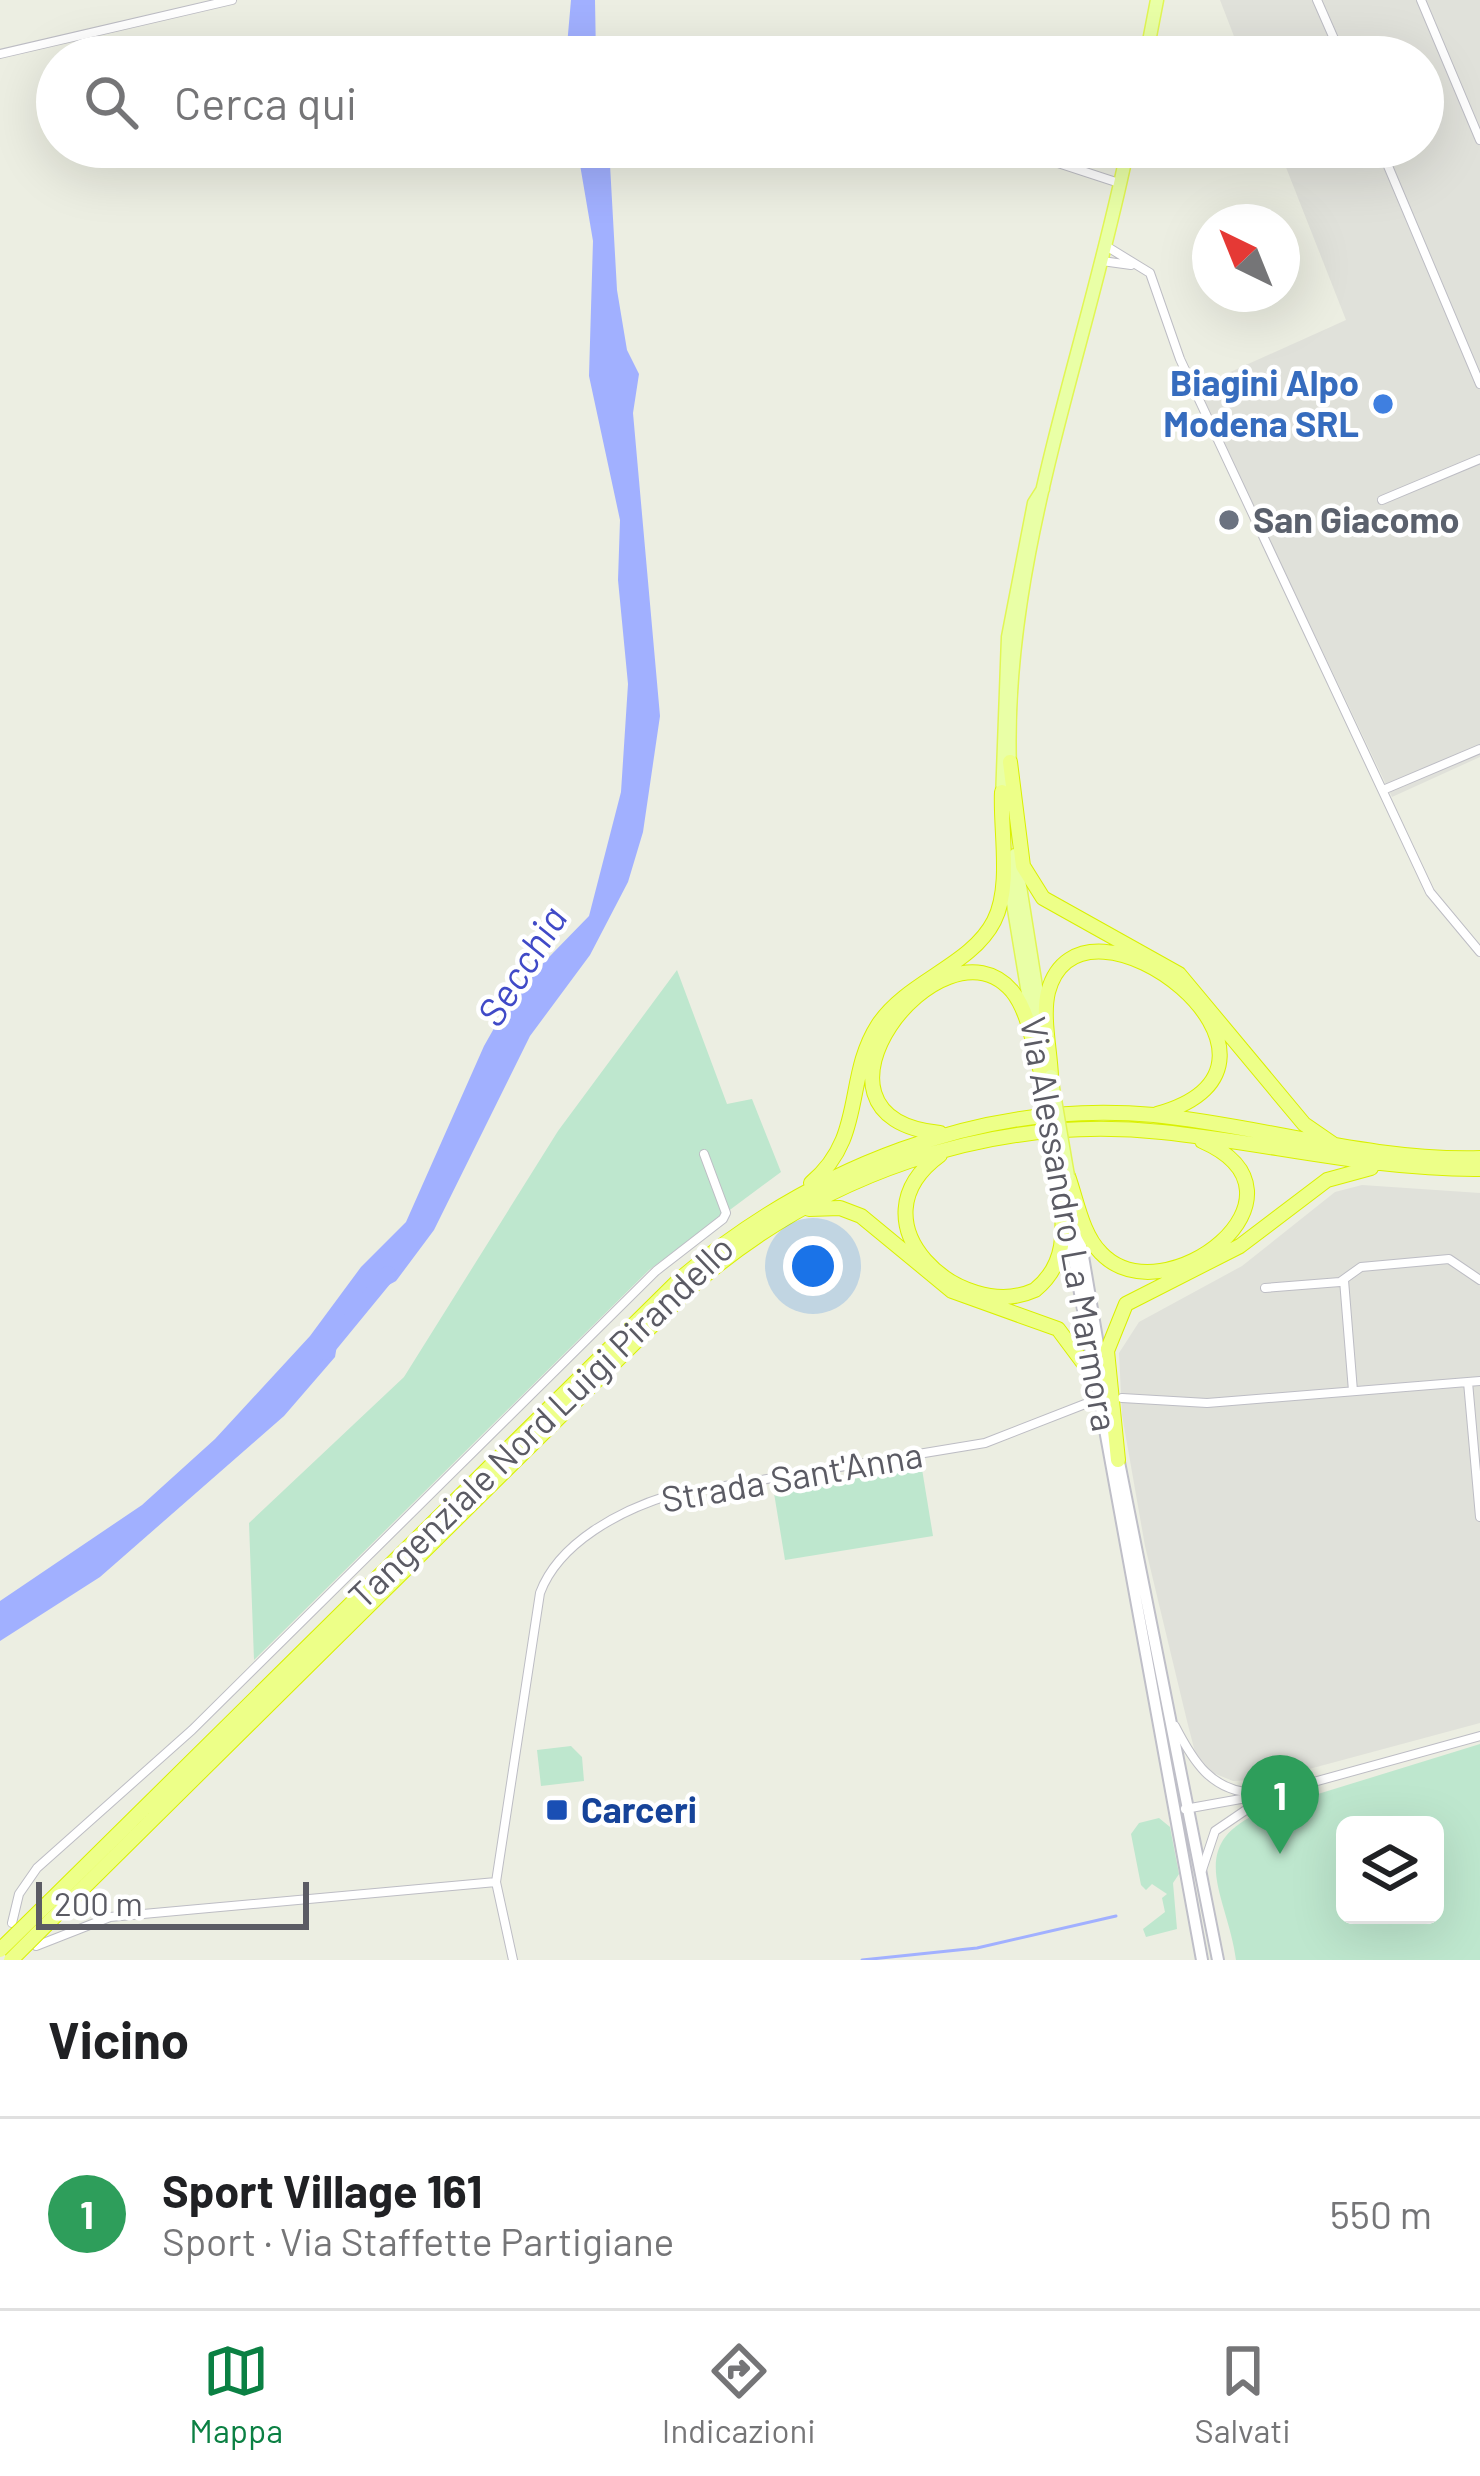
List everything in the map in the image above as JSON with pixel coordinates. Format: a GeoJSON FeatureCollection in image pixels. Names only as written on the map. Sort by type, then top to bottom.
{"type":"FeatureCollection","features":[{"type":"Feature","properties":{"kind":"highway"},"geometry":{"type":"LineString","coordinates":[[1010,761],[1024,866],[1043,898],[1179,974],[1304,1124],[1342,1149]]}},
{"type":"Feature","properties":{"kind":"highway"},"geometry":{"type":"LineString","coordinates":[[788,1208],[830,1167],[853,1122],[863,1061],[878,1026],[918,984],[992,926],[1001,898],[1002,792]]}},
{"type":"Feature","properties":{"kind":"highway"},"geometry":{"type":"LineString","coordinates":[[1047,1077],[1047,1004],[1055,976],[1078,956],[1121,951],[1150,965],[1190,996],[1211,1022],[1219,1048],[1213,1080],[1203,1094],[1152,1115]]}},
{"type":"Feature","properties":{"kind":"highway"},"geometry":{"type":"LineString","coordinates":[[1047,1077],[1022,1005],[1001,980],[973,972],[934,985],[881,1038],[871,1073],[882,1106],[893,1117],[950,1141],[913,1180],[902,1216],[906,1233],[940,1271],[992,1297],[1035,1290],[1059,1262],[1064,1177]]}},
{"type":"Feature","properties":{"kind":"highway","name":"Tangenziale Nord Luigi Pirandello"},"geometry":{"type":"LineString","coordinates":[[11,1960],[54,1907],[682,1278],[863,1165],[1044,1117],[1152,1115],[1342,1149],[1480,1158]]}},
{"type":"Feature","properties":{"kind":"highway","name":"Tangenziale Nord Luigi Pirandello"},"geometry":{"type":"LineString","coordinates":[[950,1141],[1082,1129],[1186,1135],[1384,1166],[1480,1169]]}},
{"type":"Feature","properties":{"kind":"highway"},"geometry":{"type":"LineString","coordinates":[[1064,1177],[1090,1238],[1118,1267],[1161,1270],[1193,1259],[1221,1246],[1236,1231],[1246,1198],[1234,1164],[1186,1135]]}},
{"type":"Feature","properties":{"kind":"highway"},"geometry":{"type":"LineString","coordinates":[[1118,1460],[1107,1351],[1126,1304],[1240,1246],[1327,1180],[1384,1166]]}},
{"type":"Feature","properties":{"kind":"highway"},"geometry":{"type":"LineString","coordinates":[[788,1208],[822,1207],[861,1216],[952,1291],[1058,1329],[1096,1380]]}},
{"type":"Feature","properties":{"kind":"highway","name":"Tangenziale Nord Luigi Pirandello"},"geometry":{"type":"LineString","coordinates":[[0,1950],[54,1907]]}},
{"type":"Feature","properties":{"kind":"main road"},"geometry":{"type":"LineString","coordinates":[[1150,36],[1157,0]]}},
{"type":"Feature","properties":{"kind":"main road","name":"Via Alessandro La Marmora"},"geometry":{"type":"LineString","coordinates":[[1123,168],[1043,488],[1017,637],[1010,761],[1016,870],[1047,1077],[1096,1380],[1202,1960]]}},
{"type":"Feature","properties":{"kind":"main road","name":"Via Alessandro La Marmora"},"geometry":{"type":"LineString","coordinates":[[1043,488],[1034,503],[1008,637],[1002,792],[1008,873],[1047,1077]]}},
{"type":"Feature","properties":{"kind":"main road","name":"Via Alessandro La Marmora"},"geometry":{"type":"LineString","coordinates":[[1064,1177],[1218,1960]]}},
{"type":"Feature","properties":{"kind":"street"},"geometry":{"type":"LineString","coordinates":[[77,36],[232,0]]}},
{"type":"Feature","properties":{"kind":"street"},"geometry":{"type":"LineString","coordinates":[[1318,0],[1333,36]]}},
{"type":"Feature","properties":{"kind":"street"},"geometry":{"type":"LineString","coordinates":[[1421,0],[1437,36]]}},
{"type":"Feature","properties":{"kind":"street"},"geometry":{"type":"LineString","coordinates":[[0,54],[36,46]]}},
{"type":"Feature","properties":{"kind":"street"},"geometry":{"type":"LineString","coordinates":[[1444,53],[1480,140]]}},
{"type":"Feature","properties":{"kind":"street"},"geometry":{"type":"LineString","coordinates":[[1072,168],[1120,184]]}},
{"type":"Feature","properties":{"kind":"street"},"geometry":{"type":"LineString","coordinates":[[1389,168],[1480,384]]}},
{"type":"Feature","properties":{"kind":"street"},"geometry":{"type":"LineString","coordinates":[[1106,246],[1157,285],[1187,375],[1435,900],[1480,952]]}},
{"type":"Feature","properties":{"kind":"street"},"geometry":{"type":"LineString","coordinates":[[1102,261],[1138,266]]}},
{"type":"Feature","properties":{"kind":"street"},"geometry":{"type":"LineString","coordinates":[[1382,500],[1480,459]]}},
{"type":"Feature","properties":{"kind":"street"},"geometry":{"type":"LineString","coordinates":[[1383,790],[1480,749]]}},
{"type":"Feature","properties":{"kind":"street"},"geometry":{"type":"LineString","coordinates":[[12,1923],[19,1894],[38,1868],[192,1730],[656,1271],[723,1219],[726,1213],[704,1154]]}},
{"type":"Feature","properties":{"kind":"street"},"geometry":{"type":"LineString","coordinates":[[1264,1288],[1344,1280],[1361,1267],[1449,1259],[1480,1280]]}},
{"type":"Feature","properties":{"kind":"street"},"geometry":{"type":"LineString","coordinates":[[1344,1280],[1353,1391]]}},
{"type":"Feature","properties":{"kind":"street"},"geometry":{"type":"LineString","coordinates":[[1468,1382],[1480,1517]]}},
{"type":"Feature","properties":{"kind":"street"},"geometry":{"type":"LineString","coordinates":[[1122,1399],[1207,1403],[1480,1382]]}},
{"type":"Feature","properties":{"kind":"street","name":"Strada Sant'Anna"},"geometry":{"type":"LineString","coordinates":[[513,1960],[496,1882],[540,1593],[566,1552],[626,1511],[670,1495],[985,1443],[1085,1404]]}},
{"type":"Feature","properties":{"kind":"street"},"geometry":{"type":"LineString","coordinates":[[1174,1724],[1197,1767],[1211,1780],[1245,1793],[1274,1793]]}},
{"type":"Feature","properties":{"kind":"street"},"geometry":{"type":"LineString","coordinates":[[1172,1811],[1274,1793],[1480,1736]]}},
{"type":"Feature","properties":{"kind":"street"},"geometry":{"type":"LineString","coordinates":[[1202,1872],[1215,1831],[1274,1793]]}},
{"type":"Feature","properties":{"kind":"street"},"geometry":{"type":"LineString","coordinates":[[0,1923],[12,1923],[36,1946],[110,1917],[496,1882]]}},
{"type":"Feature","properties":{"kind":"shaded area"},"geometry":{"type":"Polygon","coordinates":[[[1220,0],[1480,0],[1480,757],[1392,797],[1197,387],[1346,320],[1286,168],[1444,168],[1444,36],[1234,36],[1220,0]]]}},
{"type":"Feature","properties":{"kind":"shaded area"},"geometry":{"type":"Polygon","coordinates":[[[1362,1185],[1480,1193],[1480,1723],[1272,1779],[1233,1781],[1211,1772],[1195,1752],[1145,1546],[1122,1415],[1119,1353],[1139,1322],[1242,1266],[1335,1192],[1362,1185]]]}},
{"type":"Feature","properties":{"kind":"green space"},"geometry":{"type":"Polygon","coordinates":[[[677,970],[727,1104],[752,1099],[781,1172],[649,1270],[254,1660],[249,1523],[404,1377],[558,1131],[677,970]]]}},
{"type":"Feature","properties":{"kind":"green space"},"geometry":{"type":"Polygon","coordinates":[[[921,1463],[933,1536],[785,1560],[773,1487],[921,1463]]]}},
{"type":"Feature","properties":{"kind":"green space"},"geometry":{"type":"Polygon","coordinates":[[[1480,1744],[1480,1960],[1236,1960],[1216,1874],[1223,1840],[1263,1811],[1480,1744]]]}},
{"type":"Feature","properties":{"kind":"green space"},"geometry":{"type":"Polygon","coordinates":[[[571,1746],[582,1757],[584,1781],[541,1786],[537,1750],[571,1746]]]}},
{"type":"Feature","properties":{"kind":"green space"},"geometry":{"type":"Polygon","coordinates":[[[1159,1818],[1170,1827],[1179,1874],[1173,1883],[1177,1929],[1146,1937],[1143,1929],[1165,1912],[1162,1898],[1167,1894],[1152,1884],[1146,1890],[1141,1885],[1131,1834],[1139,1823],[1159,1818]]]}},
{"type":"Feature","properties":{"kind":"water"},"geometry":{"type":"Polygon","coordinates":[[[571,0],[595,0],[596,36],[568,36],[571,0]]]}},
{"type":"Feature","properties":{"kind":"water"},"geometry":{"type":"Polygon","coordinates":[[[581,168],[610,168],[617,290],[627,350],[639,374],[633,413],[660,716],[643,832],[628,882],[590,955],[530,1036],[434,1230],[396,1281],[360,1301],[341,1322],[335,1357],[284,1416],[100,1577],[0,1641],[0,1601],[142,1505],[215,1439],[310,1336],[361,1267],[406,1222],[484,1046],[514,993],[589,916],[621,792],[628,684],[618,580],[620,520],[589,376],[593,241],[581,168]]]}},
{"type":"Feature","properties":{"kind":"waterway","name":"Secchia"},"geometry":{"type":"LineString","coordinates":[[324,1352],[388,1274]]}},
{"type":"Feature","properties":{"kind":"waterway"},"geometry":{"type":"LineString","coordinates":[[862,1960],[977,1948],[1116,1916]]}},
{"type":"Feature","properties":{"kind":"place","name":"Biagini Alpo Modena SRL"},"geometry":{"type":"Point","coordinates":[1383,404]}},
{"type":"Feature","properties":{"kind":"place","name":"San Giacomo"},"geometry":{"type":"Point","coordinates":[1229,520]}},
{"type":"Feature","properties":{"kind":"place","name":"Carceri"},"geometry":{"type":"Point","coordinates":[557,1810]}},
{"type":"Feature","properties":{"kind":"place","name":"Sport Village 161"},"geometry":{"type":"Point","coordinates":[1280,1854]}}]}
